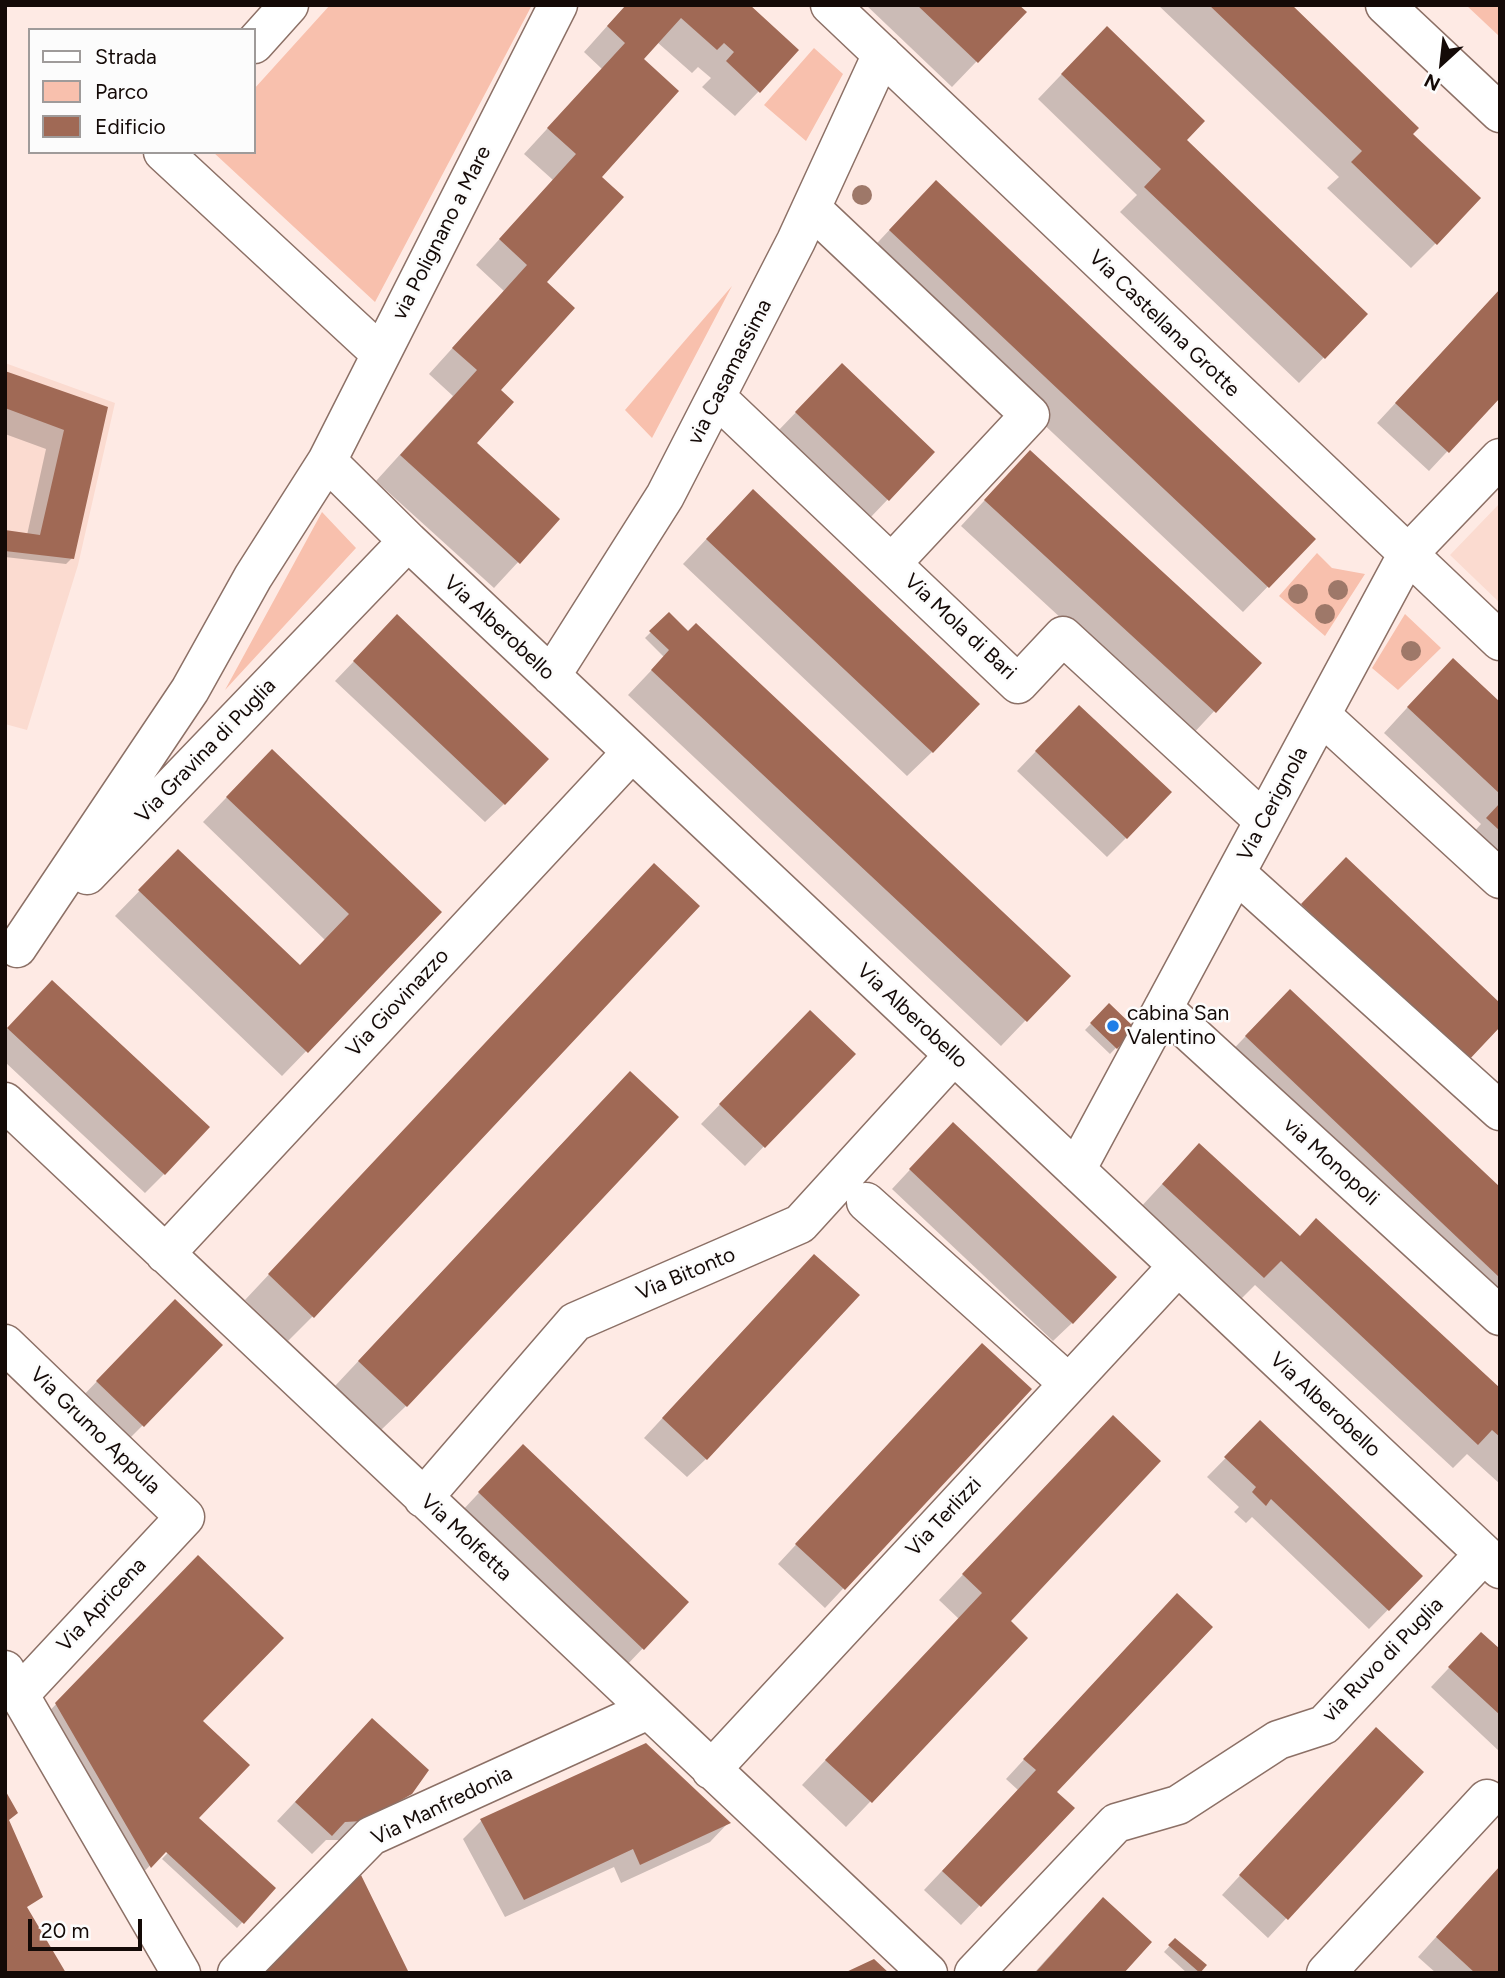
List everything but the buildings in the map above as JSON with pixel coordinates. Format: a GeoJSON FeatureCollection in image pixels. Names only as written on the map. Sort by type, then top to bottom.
{"type":"FeatureCollection","features":[{"type":"Feature","properties":{"kind":"street"},"geometry":{"type":"LineString","coordinates":[[256,42],[289,5]]}},
{"type":"Feature","properties":{"kind":"street","name":"via Polignano a Mare"},"geometry":{"type":"LineString","coordinates":[[11,954],[190,690],[253,577],[327,461],[558,5]]}},
{"type":"Feature","properties":{"kind":"street","name":"Via Castellana Grotte"},"geometry":{"type":"LineString","coordinates":[[830,5],[1500,641]]}},
{"type":"Feature","properties":{"kind":"street"},"geometry":{"type":"LineString","coordinates":[[1385,5],[1500,113]]}},
{"type":"Feature","properties":{"kind":"street","name":"via Casamassima"},"geometry":{"type":"LineString","coordinates":[[551,676],[665,496],[812,209],[882,54]]}},
{"type":"Feature","properties":{"kind":"street"},"geometry":{"type":"LineString","coordinates":[[165,154],[381,354]]}},
{"type":"Feature","properties":{"kind":"street"},"geometry":{"type":"LineString","coordinates":[[812,209],[1031,415],[892,563]]}},
{"type":"Feature","properties":{"kind":"street","name":"Via Mola di Bari"},"geometry":{"type":"LineString","coordinates":[[717,398],[1018,684],[1063,636],[1264,821]]}},
{"type":"Feature","properties":{"kind":"street","name":"Via Cerignola"},"geometry":{"type":"LineString","coordinates":[[1076,1170],[1407,555],[1500,458]]}},
{"type":"Feature","properties":{"kind":"street","name":"Via Alberobello"},"geometry":{"type":"LineString","coordinates":[[327,461],[408,541],[1492,1561]]}},
{"type":"Feature","properties":{"kind":"street","name":"Via Gravina di Puglia"},"geometry":{"type":"LineString","coordinates":[[11,954],[408,541]]}},
{"type":"Feature","properties":{"kind":"street"},"geometry":{"type":"LineString","coordinates":[[1321,715],[1500,879]]}},
{"type":"Feature","properties":{"kind":"street","name":"Via Giovinazzo"},"geometry":{"type":"LineString","coordinates":[[165,1254],[632,752]]}},
{"type":"Feature","properties":{"kind":"street"},"geometry":{"type":"LineString","coordinates":[[1236,873],[1500,1111]]}},
{"type":"Feature","properties":{"kind":"street","name":"via Monopoli"},"geometry":{"type":"LineString","coordinates":[[1163,1008],[1500,1316]]}},
{"type":"Feature","properties":{"kind":"street","name":"Via Bitonto"},"geometry":{"type":"LineString","coordinates":[[423,1498],[575,1322],[800,1224],[954,1055]]}},
{"type":"Feature","properties":{"kind":"street","name":"Via Molfetta"},"geometry":{"type":"LineString","coordinates":[[5,1102],[928,1973]]}},
{"type":"Feature","properties":{"kind":"street"},"geometry":{"type":"LineString","coordinates":[[866,1202],[1068,1383]]}},
{"type":"Feature","properties":{"kind":"street","name":"Via Terlizzi"},"geometry":{"type":"LineString","coordinates":[[711,1770],[1178,1266]]}},
{"type":"Feature","properties":{"kind":"street","name":"Via Grumo Appula"},"geometry":{"type":"LineString","coordinates":[[5,1345],[185,1517]]}},
{"type":"Feature","properties":{"kind":"street","name":"Via Apricena"},"geometry":{"type":"LineString","coordinates":[[13,1682],[185,1517]]}},
{"type":"Feature","properties":{"kind":"street","name":"via Ruvo di Puglia"},"geometry":{"type":"LineString","coordinates":[[974,1973],[1116,1823],[1178,1805],[1278,1740],[1324,1725],[1492,1561]]}},
{"type":"Feature","properties":{"kind":"street"},"geometry":{"type":"LineString","coordinates":[[13,1682],[181,1973]]}},
{"type":"Feature","properties":{"kind":"street","name":"Via Manfredonia"},"geometry":{"type":"LineString","coordinates":[[237,1973],[371,1836],[648,1710]]}},
{"type":"Feature","properties":{"kind":"street"},"geometry":{"type":"LineString","coordinates":[[1326,1973],[1487,1799]]}},
{"type":"Feature","properties":{"kind":"shaded area"},"geometry":{"type":"Polygon","coordinates":[[[5,363],[115,403],[78,565],[27,730],[5,724],[5,363]]]}},
{"type":"Feature","properties":{"kind":"shaded area"},"geometry":{"type":"Polygon","coordinates":[[[1500,503],[1500,603],[1450,555],[1500,503]]]}},
{"type":"Feature","properties":{"kind":"green space"},"geometry":{"type":"Polygon","coordinates":[[[330,5],[532,5],[375,302],[215,154],[256,154],[256,87],[330,5]]]}},
{"type":"Feature","properties":{"kind":"green space"},"geometry":{"type":"Polygon","coordinates":[[[1466,5],[1500,5],[1500,37],[1466,5]]]}},
{"type":"Feature","properties":{"kind":"green space"},"geometry":{"type":"Polygon","coordinates":[[[814,48],[843,74],[806,141],[764,105],[814,48]]]}},
{"type":"Feature","properties":{"kind":"green space"},"geometry":{"type":"Polygon","coordinates":[[[732,286],[652,438],[625,410],[732,286]]]}},
{"type":"Feature","properties":{"kind":"green space"},"geometry":{"type":"Polygon","coordinates":[[[322,512],[356,548],[225,690],[322,512]]]}},
{"type":"Feature","properties":{"kind":"green space"},"geometry":{"type":"Polygon","coordinates":[[[1317,553],[1332,568],[1365,574],[1325,636],[1279,596],[1317,553]]]}},
{"type":"Feature","properties":{"kind":"green space"},"geometry":{"type":"Polygon","coordinates":[[[1405,614],[1441,648],[1398,690],[1372,668],[1405,614]]]}},
{"type":"Feature","properties":{"kind":"place","name":"cabina San Valentino"},"geometry":{"type":"Point","coordinates":[1113,1026]}}]}
